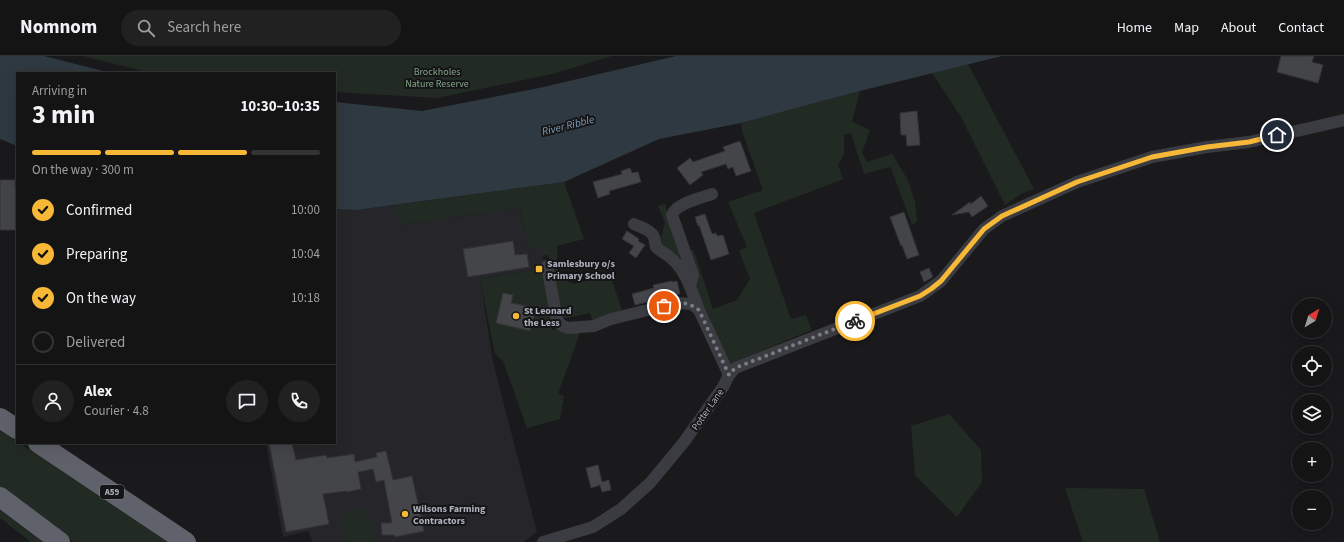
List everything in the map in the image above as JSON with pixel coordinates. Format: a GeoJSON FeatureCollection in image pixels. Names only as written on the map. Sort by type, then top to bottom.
{"type":"FeatureCollection","features":[{"type":"Feature","properties":{"kind":"highway"},"geometry":{"type":"LineString","coordinates":[[0,418],[16,428]]}},
{"type":"Feature","properties":{"kind":"highway","name":"A59"},"geometry":{"type":"LineString","coordinates":[[39,444],[186,542]]}},
{"type":"Feature","properties":{"kind":"highway"},"geometry":{"type":"LineString","coordinates":[[0,498],[60,542]]}},
{"type":"Feature","properties":{"kind":"street","name":"Potter Lane"},"geometry":{"type":"LineString","coordinates":[[543,542],[593,527],[621,510],[650,483],[684,442],[735,368],[920,296],[941,281],[984,229],[1002,216],[1077,182],[1152,157],[1207,147],[1249,142],[1344,120]]}},
{"type":"Feature","properties":{"kind":"street"},"geometry":{"type":"LineString","coordinates":[[690,285],[693,275],[672,215],[674,210],[679,206],[712,194]]}},
{"type":"Feature","properties":{"kind":"street"},"geometry":{"type":"LineString","coordinates":[[634,224],[644,230],[648,230],[654,236],[656,247],[672,259],[684,274],[729,375]]}},
{"type":"Feature","properties":{"kind":"street"},"geometry":{"type":"LineString","coordinates":[[547,266],[557,320],[561,325],[568,328],[594,326],[611,319],[677,303],[692,304],[699,310]]}},
{"type":"Feature","properties":{"kind":"shaded area"},"geometry":{"type":"Polygon","coordinates":[[[394,205],[399,225],[520,208],[528,249],[541,247],[545,268],[480,279],[493,362],[537,532],[523,542],[313,542],[308,531],[283,537],[266,444],[336,444],[336,209],[356,210],[394,205]]]}},
{"type":"Feature","properties":{"kind":"green space","name":"Brockholes Nature Reserve"},"geometry":{"type":"Polygon","coordinates":[[[83,56],[612,56],[552,74],[437,98],[336,92],[336,72],[146,72],[83,56]]]}},
{"type":"Feature","properties":{"kind":"green space"},"geometry":{"type":"Polygon","coordinates":[[[968,64],[1034,189],[1021,194],[1005,205],[961,117],[932,73],[968,64]]]}},
{"type":"Feature","properties":{"kind":"green space"},"geometry":{"type":"Polygon","coordinates":[[[860,91],[852,122],[870,130],[862,153],[867,162],[892,154],[908,180],[915,202],[917,222],[912,225],[891,168],[889,167],[864,174],[851,133],[844,135],[844,154],[838,165],[843,179],[754,213],[791,319],[806,315],[812,330],[729,364],[695,285],[689,251],[693,249],[713,309],[737,300],[750,279],[739,251],[747,247],[728,202],[763,190],[742,131],[741,123],[860,91]]]}},
{"type":"Feature","properties":{"kind":"green space"},"geometry":{"type":"Polygon","coordinates":[[[564,182],[584,239],[557,246],[558,277],[574,284],[610,275],[622,310],[593,322],[590,313],[561,319],[548,255],[542,256],[541,247],[528,249],[520,208],[399,225],[394,205],[564,182]]]}},
{"type":"Feature","properties":{"kind":"green space"},"geometry":{"type":"Polygon","coordinates":[[[665,204],[681,256],[677,258],[659,244],[665,223],[658,206],[665,204]]]}},
{"type":"Feature","properties":{"kind":"green space"},"geometry":{"type":"Polygon","coordinates":[[[545,268],[552,330],[581,330],[558,394],[564,396],[560,419],[527,428],[503,361],[495,354],[480,279],[545,268]]]}},
{"type":"Feature","properties":{"kind":"green space"},"geometry":{"type":"Polygon","coordinates":[[[949,414],[981,450],[982,482],[957,517],[915,475],[911,426],[949,414]]]}},
{"type":"Feature","properties":{"kind":"green space"},"geometry":{"type":"Polygon","coordinates":[[[0,430],[16,440],[16,444],[21,444],[98,495],[102,500],[112,503],[173,542],[74,542],[0,487],[0,430]]]}},
{"type":"Feature","properties":{"kind":"green space"},"geometry":{"type":"Polygon","coordinates":[[[1065,488],[1144,489],[1160,542],[1083,542],[1065,488]]]}},
{"type":"Feature","properties":{"kind":"green space"},"geometry":{"type":"Polygon","coordinates":[[[352,508],[362,510],[365,514],[371,525],[374,542],[349,542],[346,538],[342,529],[343,520],[352,508]]]}},
{"type":"Feature","properties":{"kind":"green space"},"geometry":{"type":"Polygon","coordinates":[[[0,510],[43,542],[31,542],[0,518],[0,510]]]}},
{"type":"Feature","properties":{"kind":"water"},"geometry":{"type":"Polygon","coordinates":[[[0,56],[44,56],[107,72],[16,72],[16,146],[0,139],[0,56]]]}},
{"type":"Feature","properties":{"kind":"water","name":"River Ribble"},"geometry":{"type":"Polygon","coordinates":[[[676,56],[1002,56],[860,91],[741,123],[659,139],[564,182],[356,210],[336,209],[336,102],[422,111],[539,88],[676,56]]]}},
{"type":"Feature","properties":{"kind":"building"},"geometry":{"type":"Polygon","coordinates":[[[1281,56],[1314,56],[1312,62],[1323,65],[1318,83],[1277,72],[1281,56]]]}},
{"type":"Feature","properties":{"kind":"building"},"geometry":{"type":"Polygon","coordinates":[[[917,111],[920,145],[907,146],[906,135],[901,135],[900,113],[917,111]]]}},
{"type":"Feature","properties":{"kind":"building"},"geometry":{"type":"Polygon","coordinates":[[[740,141],[751,171],[736,176],[733,167],[728,169],[726,164],[701,172],[703,175],[690,185],[677,168],[690,158],[693,162],[725,151],[723,147],[740,141]]]}},
{"type":"Feature","properties":{"kind":"building"},"geometry":{"type":"Polygon","coordinates":[[[630,168],[632,173],[638,172],[641,182],[609,191],[610,194],[598,198],[593,182],[622,174],[621,171],[630,168]]]}},
{"type":"Feature","properties":{"kind":"building"},"geometry":{"type":"Polygon","coordinates":[[[0,180],[15,180],[16,230],[0,230],[0,180]]]}},
{"type":"Feature","properties":{"kind":"building"},"geometry":{"type":"Polygon","coordinates":[[[981,196],[988,206],[972,217],[969,212],[952,215],[970,202],[971,204],[981,196]]]}},
{"type":"Feature","properties":{"kind":"building"},"geometry":{"type":"Polygon","coordinates":[[[904,212],[919,255],[907,259],[890,217],[904,212]]]}},
{"type":"Feature","properties":{"kind":"building"},"geometry":{"type":"Polygon","coordinates":[[[705,214],[712,234],[716,233],[717,236],[723,235],[729,254],[711,260],[695,217],[705,214]]]}},
{"type":"Feature","properties":{"kind":"building"},"geometry":{"type":"Polygon","coordinates":[[[627,231],[645,245],[636,258],[629,253],[634,246],[622,239],[627,231]]]}},
{"type":"Feature","properties":{"kind":"building"},"geometry":{"type":"Polygon","coordinates":[[[513,241],[515,255],[527,254],[529,267],[468,277],[463,249],[513,241]]]}},
{"type":"Feature","properties":{"kind":"building"},"geometry":{"type":"Polygon","coordinates":[[[929,268],[933,277],[924,282],[920,272],[929,268]]]}},
{"type":"Feature","properties":{"kind":"building"},"geometry":{"type":"Polygon","coordinates":[[[677,281],[680,294],[635,305],[632,294],[654,288],[653,285],[677,281]]]}},
{"type":"Feature","properties":{"kind":"building","name":"St Leonard the Less"},"geometry":{"type":"Polygon","coordinates":[[[503,293],[513,295],[511,303],[536,308],[530,331],[496,323],[503,293]]]}},
{"type":"Feature","properties":{"kind":"building"},"geometry":{"type":"Polygon","coordinates":[[[269,444],[292,444],[296,460],[326,455],[327,458],[354,454],[355,462],[377,457],[376,453],[386,451],[393,480],[412,476],[424,531],[395,537],[395,535],[382,535],[381,523],[392,523],[384,480],[376,482],[373,469],[358,472],[361,489],[323,494],[329,524],[286,532],[269,444]]]}},
{"type":"Feature","properties":{"kind":"building"},"geometry":{"type":"Polygon","coordinates":[[[598,465],[602,482],[609,480],[611,490],[602,492],[600,485],[591,488],[586,468],[598,465]]]}},
{"type":"Feature","properties":{"kind":"way so far"},"geometry":{"type":"LineString","coordinates":[[664,306],[684,303],[692,304],[699,310],[729,375],[735,368],[855,321]]}},
{"type":"Feature","properties":{"kind":"place","name":"Samlesbury o/s Primary School"},"geometry":{"type":"Point","coordinates":[539,269]}},
{"type":"Feature","properties":{"kind":"place","name":"St Leonard the Less"},"geometry":{"type":"Point","coordinates":[516,316]}},
{"type":"Feature","properties":{"kind":"place","name":"Wilsons Farming Contractors"},"geometry":{"type":"Point","coordinates":[405,514]}},
{"type":"Feature","properties":{"kind":"route"},"geometry":{"type":"LineString","coordinates":[[855,321],[920,296],[941,281],[984,229],[1002,216],[1077,182],[1152,157],[1207,147],[1249,142],[1277,135]]}}]}
